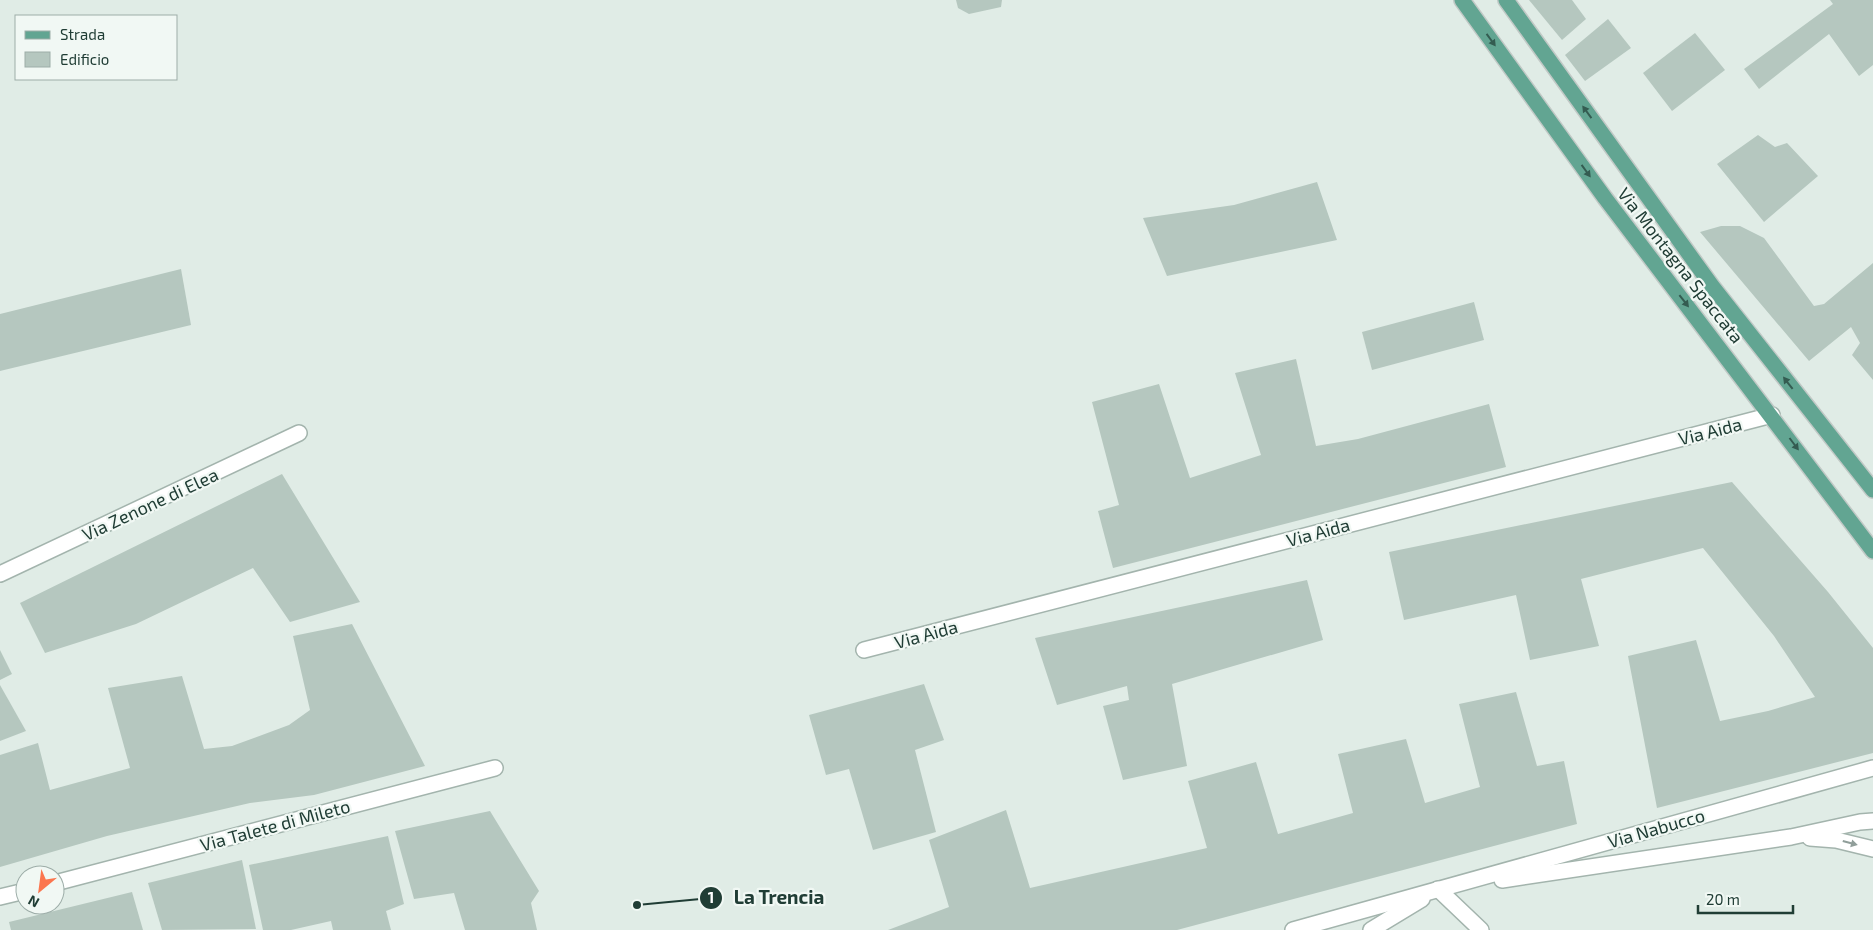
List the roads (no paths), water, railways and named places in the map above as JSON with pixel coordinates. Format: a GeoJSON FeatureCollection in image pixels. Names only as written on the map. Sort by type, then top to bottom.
{"type":"FeatureCollection","features":[{"type":"Feature","properties":{"kind":"main road","name":"Via Montagna Spaccata"},"geometry":{"type":"LineString","coordinates":[[1462,0],[1605,198],[1772,415],[1873,551]]}},
{"type":"Feature","properties":{"kind":"main road","name":"Via Montagna Spaccata"},"geometry":{"type":"LineString","coordinates":[[1506,0],[1712,286],[1873,490]]}},
{"type":"Feature","properties":{"kind":"street","name":"Via Aida"},"geometry":{"type":"LineString","coordinates":[[864,650],[1772,415]]}},
{"type":"Feature","properties":{"kind":"street","name":"Via Zenone di Elea"},"geometry":{"type":"LineString","coordinates":[[0,574],[299,433]]}},
{"type":"Feature","properties":{"kind":"street","name":"Via Talete di Mileto"},"geometry":{"type":"LineString","coordinates":[[65,880],[496,768]]}},
{"type":"Feature","properties":{"kind":"street","name":"Via Nabucco"},"geometry":{"type":"LineString","coordinates":[[1293,930],[1873,768]]}},
{"type":"Feature","properties":{"kind":"street","name":"Via Nabucco"},"geometry":{"type":"LineString","coordinates":[[1371,930],[1438,889],[1792,837],[1860,822],[1873,822]]}},
{"type":"Feature","properties":{"kind":"street","name":"Via Nabucco"},"geometry":{"type":"LineString","coordinates":[[1792,837],[1836,840],[1873,850]]}},
{"type":"Feature","properties":{"kind":"street"},"geometry":{"type":"LineString","coordinates":[[1438,889],[1481,930]]}},
{"type":"Feature","properties":{"kind":"street"},"geometry":{"type":"LineString","coordinates":[[0,897],[15,893]]}},
{"type":"Feature","properties":{"kind":"place","name":"La Trencia"},"geometry":{"type":"Point","coordinates":[637,905]}}]}
